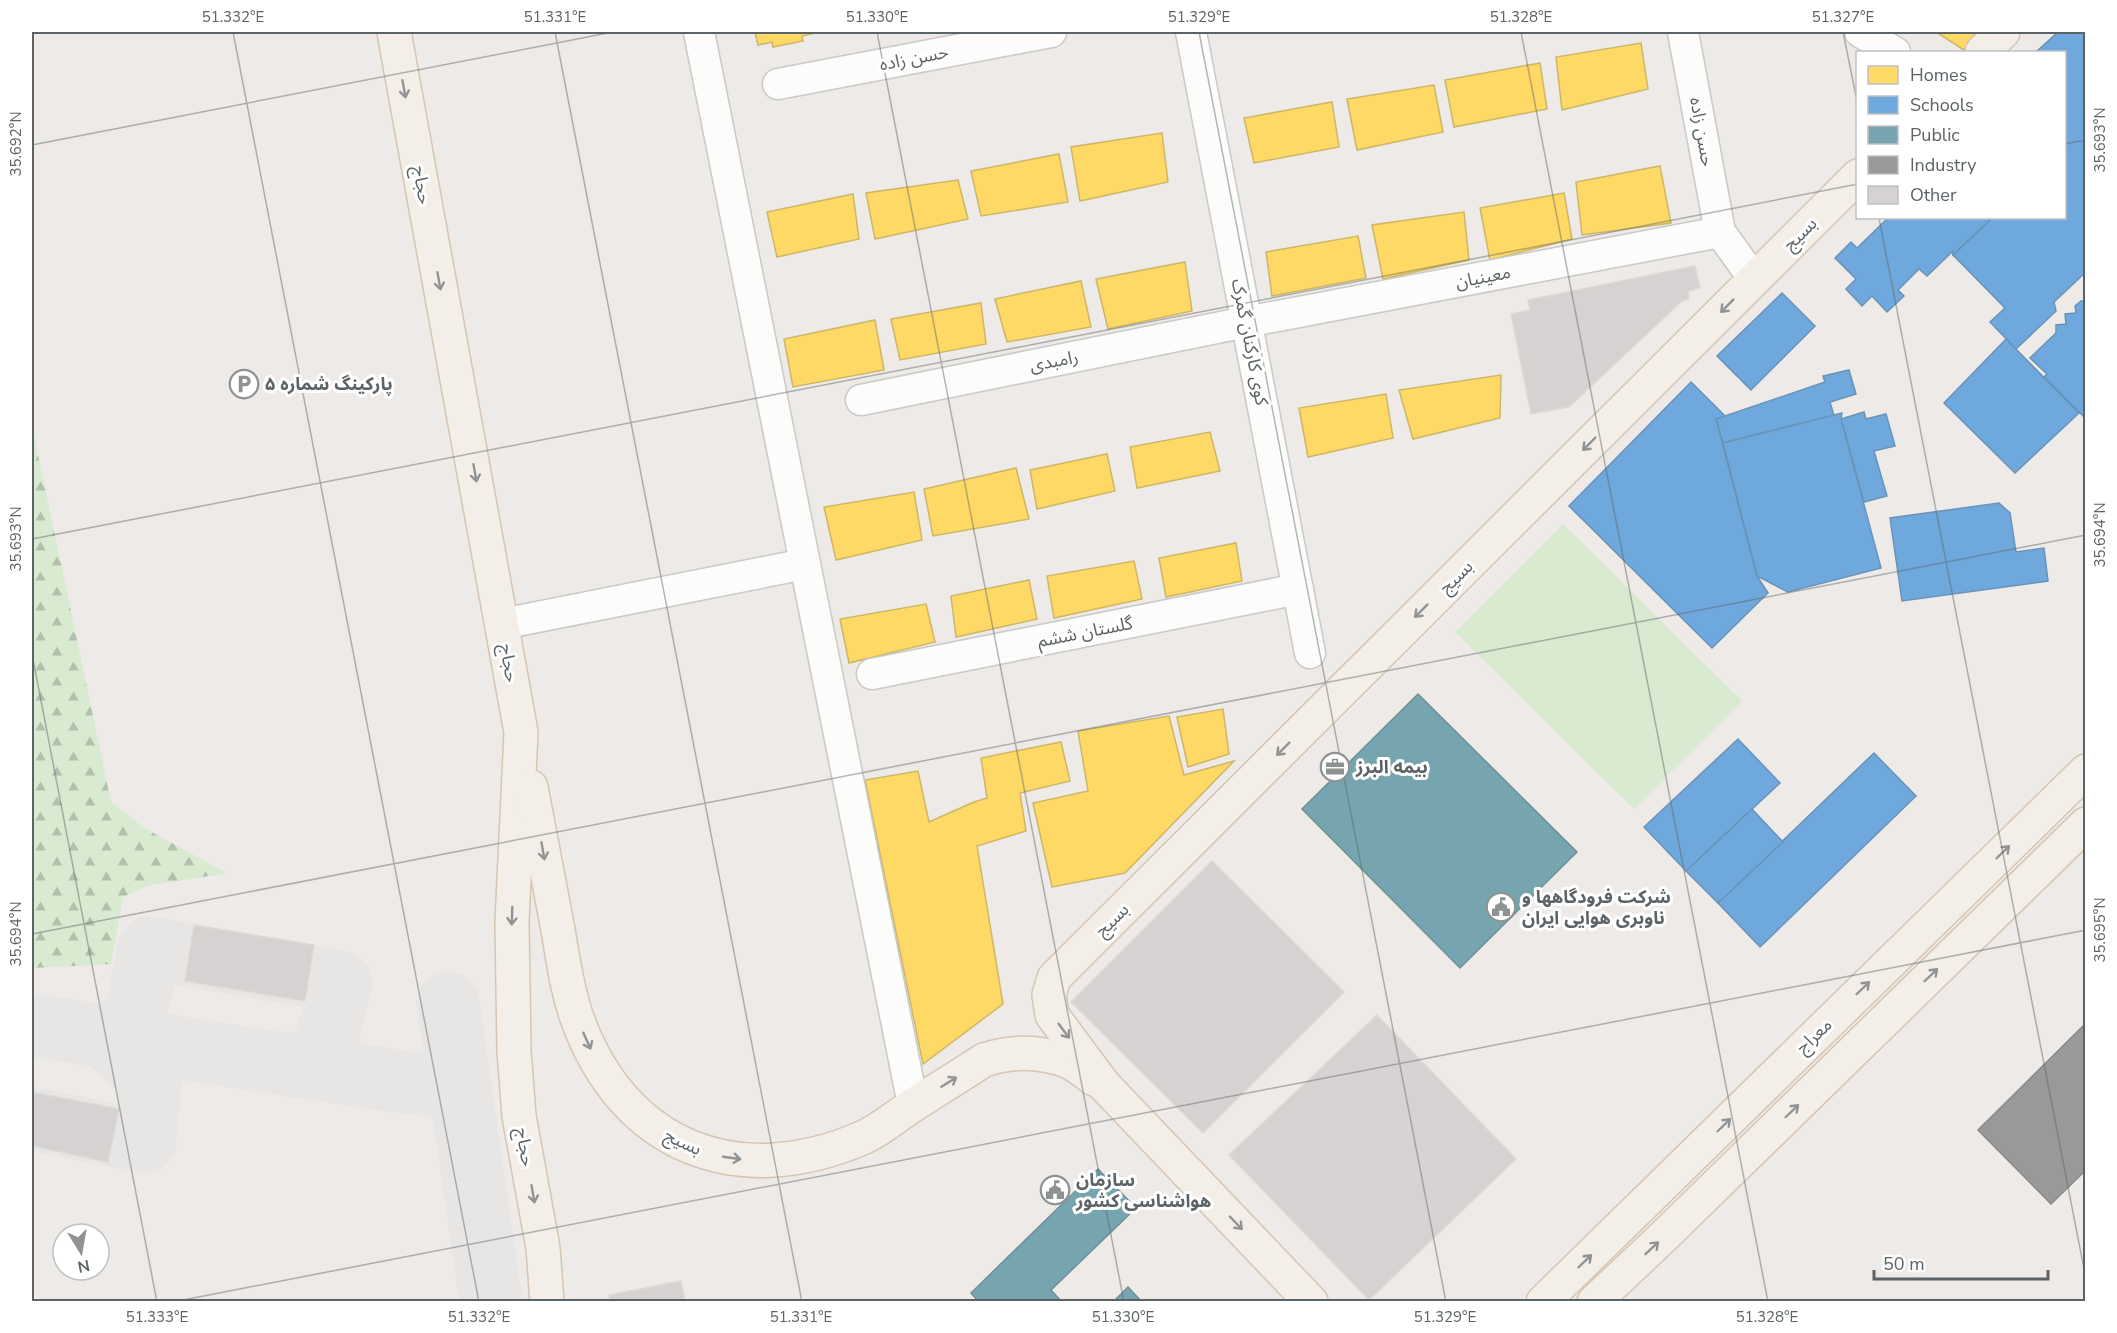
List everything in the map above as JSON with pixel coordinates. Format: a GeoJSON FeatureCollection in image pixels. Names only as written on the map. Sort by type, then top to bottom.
{"type":"FeatureCollection","features":[{"type":"Feature","properties":{"kind":"main road","name":"حجاج"},"geometry":{"type":"LineString","coordinates":[[394,32],[521,732],[512,922],[514,1051],[519,1116],[543,1248],[547,1302]]}},
{"type":"Feature","properties":{"kind":"main road"},"geometry":{"type":"LineString","coordinates":[[1983,51],[2003,32]]}},
{"type":"Feature","properties":{"kind":"main road","name":"بسیج"},"geometry":{"type":"LineString","coordinates":[[1104,1085],[1052,1015],[1049,995],[1054,978],[1856,177]]}},
{"type":"Feature","properties":{"kind":"main road","name":"بسیج"},"geometry":{"type":"LineString","coordinates":[[521,732],[566,976],[577,1018],[594,1055],[613,1085],[636,1112],[662,1133],[693,1150],[732,1159],[768,1161],[802,1156],[863,1138],[984,1060],[1002,1054],[1022,1053],[1068,1062],[1104,1085]]}},
{"type":"Feature","properties":{"kind":"main road","name":"معراج"},"geometry":{"type":"LineString","coordinates":[[1543,1302],[2085,771]]}},
{"type":"Feature","properties":{"kind":"main road"},"geometry":{"type":"LineString","coordinates":[[1594,1302],[2085,824]]}},
{"type":"Feature","properties":{"kind":"main road"},"geometry":{"type":"LineString","coordinates":[[1104,1085],[1311,1302]]}},
{"type":"Feature","properties":{"kind":"street"},"geometry":{"type":"LineString","coordinates":[[699,32],[913,1105]]}},
{"type":"Feature","properties":{"kind":"street","name":"حسن زاده"},"geometry":{"type":"LineString","coordinates":[[777,84],[1051,32]]}},
{"type":"Feature","properties":{"kind":"street","name":"کوی کارکنان گمرک"},"geometry":{"type":"LineString","coordinates":[[1191,32],[1310,653]]}},
{"type":"Feature","properties":{"kind":"street","name":"حسن زاده"},"geometry":{"type":"LineString","coordinates":[[1683,32],[1720,232]]}},
{"type":"Feature","properties":{"kind":"street"},"geometry":{"type":"LineString","coordinates":[[1860,32],[1893,51]]}},
{"type":"Feature","properties":{"kind":"street"},"geometry":{"type":"LineString","coordinates":[[1720,232],[1754,279]]}},
{"type":"Feature","properties":{"kind":"street","name":"معینیان"},"geometry":{"type":"LineString","coordinates":[[1246,322],[1720,232]]}},
{"type":"Feature","properties":{"kind":"street","name":"رامبدی"},"geometry":{"type":"LineString","coordinates":[[861,400],[1246,322]]}},
{"type":"Feature","properties":{"kind":"street"},"geometry":{"type":"LineString","coordinates":[[502,624],[805,564]]}},
{"type":"Feature","properties":{"kind":"street","name":"گلستان ششم"},"geometry":{"type":"LineString","coordinates":[[872,674],[1298,589]]}},
{"type":"Feature","properties":{"kind":"green space"},"geometry":{"type":"Polygon","coordinates":[[[32,426],[111,802],[144,828],[227,873],[147,886],[123,897],[111,964],[32,968],[32,426]]]}},
{"type":"Feature","properties":{"kind":"green space"},"geometry":{"type":"Polygon","coordinates":[[[1563,524],[1742,701],[1634,809],[1455,632],[1563,524]]]}},
{"type":"Feature","properties":{"kind":"building: Homes"},"geometry":{"type":"Polygon","coordinates":[[[755,32],[816,33],[802,36],[803,41],[773,47],[772,42],[758,45],[755,32]]]}},
{"type":"Feature","properties":{"kind":"building: Homes"},"geometry":{"type":"Polygon","coordinates":[[[1936,32],[1977,32],[1964,50],[1936,32]]]}},
{"type":"Feature","properties":{"kind":"building: Homes"},"geometry":{"type":"Polygon","coordinates":[[[1641,43],[1648,89],[1562,110],[1556,57],[1641,43]]]}},
{"type":"Feature","properties":{"kind":"building: Homes"},"geometry":{"type":"Polygon","coordinates":[[[1540,63],[1547,109],[1454,127],[1445,80],[1540,63]]]}},
{"type":"Feature","properties":{"kind":"building: Homes"},"geometry":{"type":"Polygon","coordinates":[[[1434,85],[1443,132],[1357,150],[1347,99],[1434,85]]]}},
{"type":"Feature","properties":{"kind":"building: Homes"},"geometry":{"type":"Polygon","coordinates":[[[1332,102],[1339,147],[1254,163],[1244,118],[1332,102]]]}},
{"type":"Feature","properties":{"kind":"building: Homes"},"geometry":{"type":"Polygon","coordinates":[[[1162,133],[1168,182],[1080,201],[1071,147],[1162,133]]]}},
{"type":"Feature","properties":{"kind":"building: Homes"},"geometry":{"type":"Polygon","coordinates":[[[1059,154],[1068,202],[981,216],[971,171],[1059,154]]]}},
{"type":"Feature","properties":{"kind":"building: Homes"},"geometry":{"type":"Polygon","coordinates":[[[1660,166],[1671,223],[1582,235],[1576,182],[1660,166]]]}},
{"type":"Feature","properties":{"kind":"building: Homes"},"geometry":{"type":"Polygon","coordinates":[[[958,180],[968,219],[875,239],[866,193],[958,180]]]}},
{"type":"Feature","properties":{"kind":"building: Homes"},"geometry":{"type":"Polygon","coordinates":[[[1564,193],[1572,239],[1490,260],[1480,208],[1564,193]]]}},
{"type":"Feature","properties":{"kind":"building: Homes"},"geometry":{"type":"Polygon","coordinates":[[[853,194],[859,239],[777,257],[767,212],[853,194]]]}},
{"type":"Feature","properties":{"kind":"building: Homes"},"geometry":{"type":"Polygon","coordinates":[[[1464,212],[1469,260],[1383,279],[1372,225],[1464,212]]]}},
{"type":"Feature","properties":{"kind":"building: Homes"},"geometry":{"type":"Polygon","coordinates":[[[1358,236],[1366,278],[1272,296],[1266,252],[1358,236]]]}},
{"type":"Feature","properties":{"kind":"building: Homes"},"geometry":{"type":"Polygon","coordinates":[[[1185,262],[1192,311],[1108,329],[1096,279],[1185,262]]]}},
{"type":"Feature","properties":{"kind":"building: Homes"},"geometry":{"type":"Polygon","coordinates":[[[1081,281],[1091,327],[1007,342],[995,299],[1081,281]]]}},
{"type":"Feature","properties":{"kind":"building: Homes"},"geometry":{"type":"Polygon","coordinates":[[[981,303],[986,344],[900,360],[891,319],[981,303]]]}},
{"type":"Feature","properties":{"kind":"building: Homes"},"geometry":{"type":"Polygon","coordinates":[[[875,320],[884,370],[793,387],[784,339],[875,320]]]}},
{"type":"Feature","properties":{"kind":"building: Homes"},"geometry":{"type":"Polygon","coordinates":[[[1501,375],[1500,418],[1413,439],[1399,390],[1501,375]]]}},
{"type":"Feature","properties":{"kind":"building: Homes"},"geometry":{"type":"Polygon","coordinates":[[[1386,394],[1393,438],[1308,457],[1299,408],[1386,394]]]}},
{"type":"Feature","properties":{"kind":"building: Homes"},"geometry":{"type":"Polygon","coordinates":[[[1210,432],[1220,471],[1137,488],[1130,447],[1210,432]]]}},
{"type":"Feature","properties":{"kind":"building: Homes"},"geometry":{"type":"Polygon","coordinates":[[[1107,454],[1115,491],[1037,509],[1030,470],[1107,454]]]}},
{"type":"Feature","properties":{"kind":"building: Homes"},"geometry":{"type":"Polygon","coordinates":[[[1016,468],[1029,519],[933,536],[924,489],[1016,468]]]}},
{"type":"Feature","properties":{"kind":"building: Homes"},"geometry":{"type":"Polygon","coordinates":[[[914,492],[922,540],[836,560],[824,507],[914,492]]]}},
{"type":"Feature","properties":{"kind":"building: Homes"},"geometry":{"type":"Polygon","coordinates":[[[1236,543],[1242,581],[1166,597],[1159,558],[1236,543]]]}},
{"type":"Feature","properties":{"kind":"building: Homes"},"geometry":{"type":"Polygon","coordinates":[[[1134,561],[1142,599],[1054,618],[1047,576],[1134,561]]]}},
{"type":"Feature","properties":{"kind":"building: Homes"},"geometry":{"type":"Polygon","coordinates":[[[1029,580],[1037,619],[956,637],[951,596],[1029,580]]]}},
{"type":"Feature","properties":{"kind":"building: Homes"},"geometry":{"type":"Polygon","coordinates":[[[926,604],[935,642],[849,663],[840,619],[926,604]]]}},
{"type":"Feature","properties":{"kind":"building: Homes"},"geometry":{"type":"Polygon","coordinates":[[[1223,709],[1229,754],[1188,767],[1177,717],[1223,709]]]}},
{"type":"Feature","properties":{"kind":"building: Homes"},"geometry":{"type":"Polygon","coordinates":[[[1169,716],[1184,775],[1234,761],[1125,873],[1052,887],[1033,803],[1088,791],[1078,731],[1169,716]]]}},
{"type":"Feature","properties":{"kind":"building: Homes"},"geometry":{"type":"Polygon","coordinates":[[[1061,742],[1070,781],[1020,793],[1026,831],[977,846],[1003,1004],[923,1064],[865,780],[918,771],[929,822],[987,798],[981,758],[1061,742]]]}},
{"type":"Feature","properties":{"kind":"building: Schools"},"geometry":{"type":"Polygon","coordinates":[[[2058,32],[2086,32],[2086,272],[2054,302],[2056,311],[2016,349],[1990,322],[2005,308],[1953,255],[1991,219],[2066,219],[2066,51],[2037,51],[2058,32]]]}},
{"type":"Feature","properties":{"kind":"building: Schools"},"geometry":{"type":"Polygon","coordinates":[[[1887,219],[1991,219],[1927,276],[1919,269],[1898,290],[1904,296],[1887,312],[1872,296],[1862,306],[1846,289],[1856,279],[1835,258],[1851,242],[1857,248],[1887,219]]]}},
{"type":"Feature","properties":{"kind":"building: Schools"},"geometry":{"type":"Polygon","coordinates":[[[1782,293],[1815,326],[1751,390],[1717,356],[1782,293]]]}},
{"type":"Feature","properties":{"kind":"building: Schools"},"geometry":{"type":"Polygon","coordinates":[[[2081,301],[2086,301],[2086,419],[2044,377],[2047,374],[2030,358],[2056,333],[2056,325],[2066,324],[2065,314],[2076,313],[2075,306],[2081,301]]]}},
{"type":"Feature","properties":{"kind":"building: Schools"},"geometry":{"type":"Polygon","coordinates":[[[2006,339],[2079,413],[2015,473],[1944,403],[2006,339]]]}},
{"type":"Feature","properties":{"kind":"building: Schools"},"geometry":{"type":"Polygon","coordinates":[[[1849,370],[1856,394],[1830,402],[1834,416],[1723,443],[1716,419],[1825,382],[1823,376],[1849,370]]]}},
{"type":"Feature","properties":{"kind":"building: Schools"},"geometry":{"type":"Polygon","coordinates":[[[1691,382],[1725,416],[1716,419],[1757,576],[1768,593],[1712,648],[1569,506],[1691,382]]]}},
{"type":"Feature","properties":{"kind":"building: Schools"},"geometry":{"type":"Polygon","coordinates":[[[1864,412],[1866,419],[1886,414],[1895,446],[1874,451],[1887,496],[1864,502],[1841,419],[1864,412]]]}},
{"type":"Feature","properties":{"kind":"building: Schools"},"geometry":{"type":"Polygon","coordinates":[[[1842,413],[1841,419],[1881,568],[1788,592],[1757,576],[1723,443],[1842,413]]]}},
{"type":"Feature","properties":{"kind":"building: Schools"},"geometry":{"type":"Polygon","coordinates":[[[1999,503],[2010,513],[2016,552],[2044,548],[2048,581],[1902,601],[1890,518],[1999,503]]]}},
{"type":"Feature","properties":{"kind":"building: Schools"},"geometry":{"type":"Polygon","coordinates":[[[1738,739],[1780,783],[1686,871],[1644,827],[1738,739]]]}},
{"type":"Feature","properties":{"kind":"building: Schools"},"geometry":{"type":"Polygon","coordinates":[[[1874,753],[1916,796],[1760,947],[1718,903],[1874,753]]]}},
{"type":"Feature","properties":{"kind":"building: Schools"},"geometry":{"type":"Polygon","coordinates":[[[1752,809],[1783,842],[1718,903],[1686,871],[1752,809]]]}},
{"type":"Feature","properties":{"kind":"building: Public"},"geometry":{"type":"Polygon","coordinates":[[[1418,694],[1577,852],[1460,968],[1302,809],[1418,694]]]}},
{"type":"Feature","properties":{"kind":"building: Public"},"geometry":{"type":"Polygon","coordinates":[[[1098,1169],[1136,1208],[1051,1290],[1062,1302],[979,1302],[971,1293],[1098,1169]]]}},
{"type":"Feature","properties":{"kind":"building: Public"},"geometry":{"type":"Polygon","coordinates":[[[1128,1287],[1142,1302],[1113,1302],[1128,1287]]]}},
{"type":"Feature","properties":{"kind":"building: Industry"},"geometry":{"type":"Polygon","coordinates":[[[2086,1023],[2086,1170],[2051,1204],[1978,1130],[2086,1023]]]}},
{"type":"Feature","properties":{"kind":"building: Other"},"geometry":{"type":"Polygon","coordinates":[[[1695,266],[1700,288],[1688,291],[1689,299],[1682,301],[1569,407],[1531,414],[1511,314],[1530,310],[1528,300],[1695,266]]]}},
{"type":"Feature","properties":{"kind":"building: Other"},"geometry":{"type":"Polygon","coordinates":[[[1212,861],[1344,992],[1203,1133],[1071,1002],[1212,861]]]}},
{"type":"Feature","properties":{"kind":"building: Other"},"geometry":{"type":"Polygon","coordinates":[[[194,925],[314,945],[305,1001],[185,981],[194,925]]]}},
{"type":"Feature","properties":{"kind":"building: Other"},"geometry":{"type":"Polygon","coordinates":[[[1377,1015],[1516,1159],[1369,1300],[1229,1155],[1377,1015]]]}},
{"type":"Feature","properties":{"kind":"building: Other"},"geometry":{"type":"Polygon","coordinates":[[[32,1092],[119,1109],[108,1162],[32,1146],[32,1092]]]}},
{"type":"Feature","properties":{"kind":"building: Other"},"geometry":{"type":"Polygon","coordinates":[[[681,1281],[685,1302],[610,1302],[609,1295],[681,1281]]]}},
{"type":"Feature","properties":{"kind":"taxiway"},"geometry":{"type":"LineString","coordinates":[[32,1119],[145,1141],[150,1079],[105,1036],[135,1019],[149,948],[341,982],[323,1053],[295,1066]]}},
{"type":"Feature","properties":{"kind":"taxiway"},"geometry":{"type":"LineString","coordinates":[[448,1003],[491,1302]]}},
{"type":"Feature","properties":{"kind":"taxiway"},"geometry":{"type":"LineString","coordinates":[[32,1025],[395,1081],[460,1087]]}},
{"type":"Feature","properties":{"kind":"place","name":"پارکینگ شماره ۵"},"geometry":{"type":"Point","coordinates":[244,384]}},
{"type":"Feature","properties":{"kind":"place","name":"بیمه البرز"},"geometry":{"type":"Point","coordinates":[1335,767]}},
{"type":"Feature","properties":{"kind":"place","name":"شرکت فرودگاهها و ناوبری هوایی ایران"},"geometry":{"type":"Point","coordinates":[1501,907]}},
{"type":"Feature","properties":{"kind":"place","name":"سازمان هواشناسی کشور"},"geometry":{"type":"Point","coordinates":[1055,1190]}}]}
